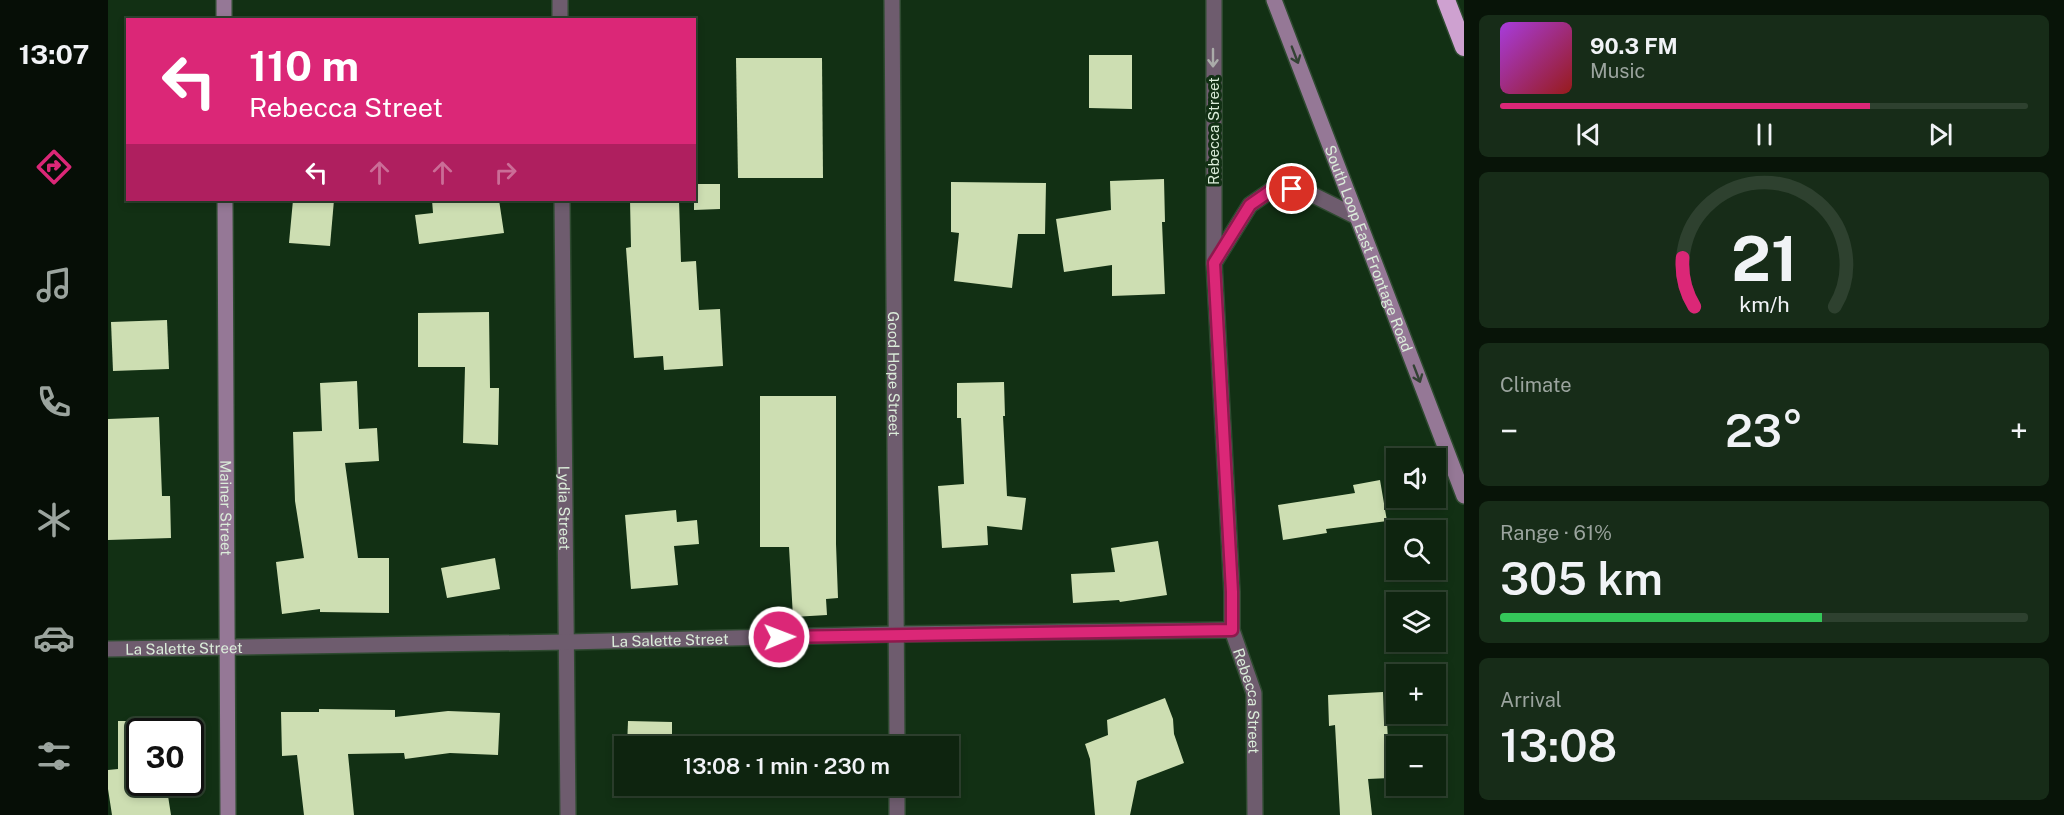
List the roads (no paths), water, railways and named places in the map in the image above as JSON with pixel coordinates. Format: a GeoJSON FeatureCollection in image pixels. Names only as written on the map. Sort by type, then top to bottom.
{"type":"FeatureCollection","features":[{"type":"Feature","properties":{"kind":"highway"},"geometry":{"type":"LineString","coordinates":[[1446,0],[1464,47]]}},
{"type":"Feature","properties":{"kind":"street"},"geometry":{"type":"LineString","coordinates":[[224,0],[224,18]]}},
{"type":"Feature","properties":{"kind":"street"},"geometry":{"type":"LineString","coordinates":[[560,0],[560,18]]}},
{"type":"Feature","properties":{"kind":"street","name":"Good Hope Street"},"geometry":{"type":"LineString","coordinates":[[892,0],[897,736]]}},
{"type":"Feature","properties":{"kind":"street","name":"Rebecca Street"},"geometry":{"type":"LineString","coordinates":[[1214,0],[1214,263],[1232,592],[1232,630],[1254,693],[1255,815]]}},
{"type":"Feature","properties":{"kind":"street","name":"South Loop East Frontage Road"},"geometry":{"type":"LineString","coordinates":[[1274,0],[1464,496]]}},
{"type":"Feature","properties":{"kind":"street"},"geometry":{"type":"LineString","coordinates":[[1214,263],[1250,205],[1276,187],[1307,192],[1357,217]]}},
{"type":"Feature","properties":{"kind":"street","name":"Mainer Street"},"geometry":{"type":"LineString","coordinates":[[225,201],[228,815]]}},
{"type":"Feature","properties":{"kind":"street","name":"Lydia Street"},"geometry":{"type":"LineString","coordinates":[[562,201],[568,815]]}},
{"type":"Feature","properties":{"kind":"street","name":"La Salette Street"},"geometry":{"type":"LineString","coordinates":[[108,650],[897,634],[1232,630]]}},
{"type":"Feature","properties":{"kind":"street"},"geometry":{"type":"LineString","coordinates":[[897,796],[897,815]]}}]}
